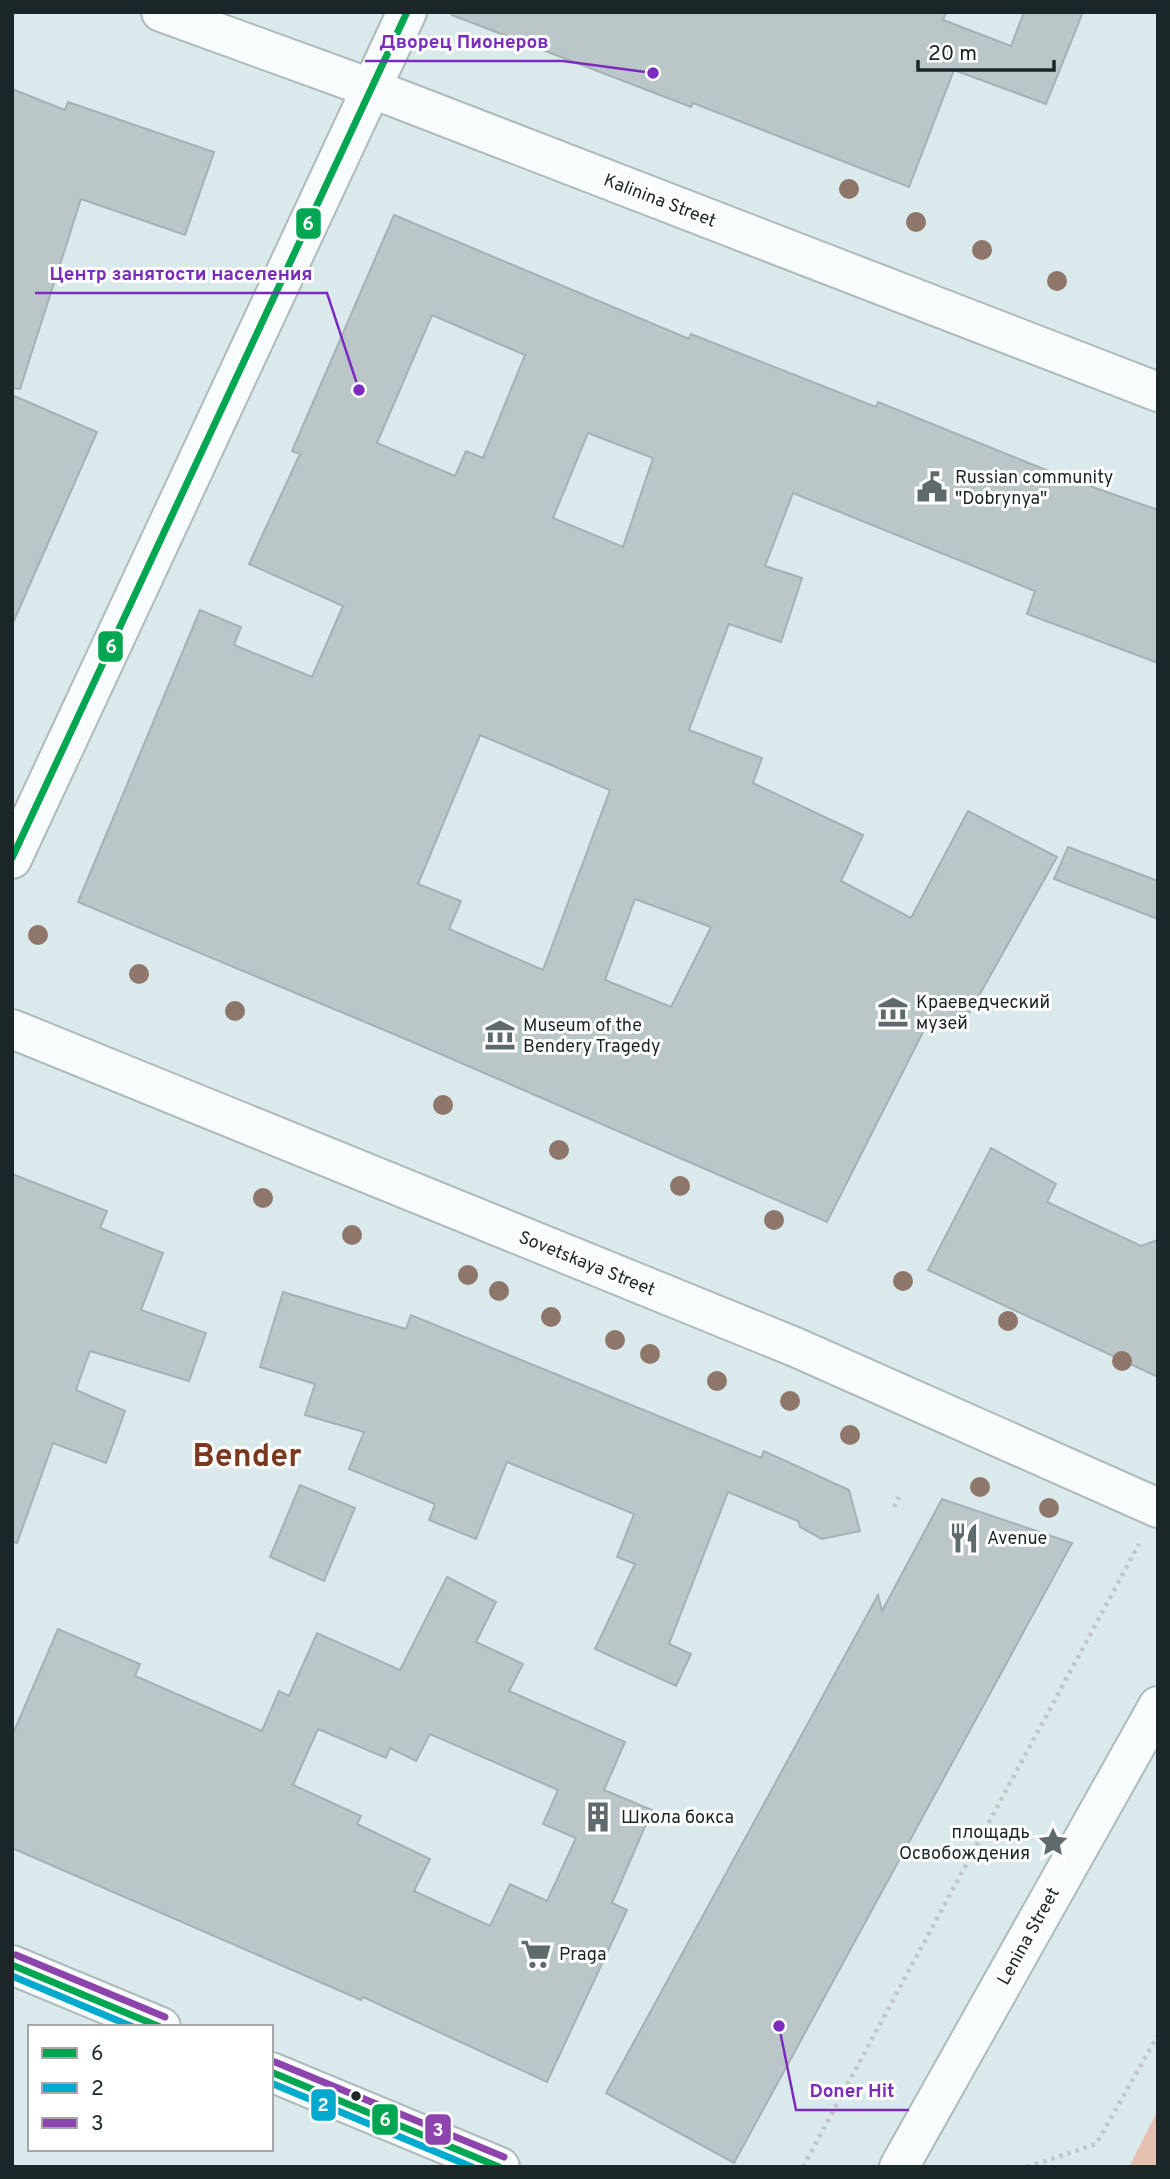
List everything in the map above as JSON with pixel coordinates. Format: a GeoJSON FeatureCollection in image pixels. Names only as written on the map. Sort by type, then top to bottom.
{"type":"FeatureCollection","features":[{"type":"Feature","properties":{"kind":"street","name":"Kalinina Street"},"geometry":{"type":"LineString","coordinates":[[161,12],[373,89],[1158,392]]}},
{"type":"Feature","properties":{"kind":"street"},"geometry":{"type":"LineString","coordinates":[[12,859],[407,12]]}},
{"type":"Feature","properties":{"kind":"street","name":"Sovetskaya Street"},"geometry":{"type":"LineString","coordinates":[[12,1029],[795,1347],[1151,1521]]}},
{"type":"Feature","properties":{"kind":"street","name":"Lenina Street"},"geometry":{"type":"LineString","coordinates":[[899,2167],[1158,1706]]}},
{"type":"Feature","properties":{"kind":"street"},"geometry":{"type":"LineString","coordinates":[[12,1965],[156,2025]]}},
{"type":"Feature","properties":{"kind":"street"},"geometry":{"type":"LineString","coordinates":[[273,2073],[500,2167]]}},
{"type":"Feature","properties":{"kind":"path"},"geometry":{"type":"LineString","coordinates":[[894,1507],[900,1497]]}},
{"type":"Feature","properties":{"kind":"path"},"geometry":{"type":"LineString","coordinates":[[803,2167],[1151,1521]]}},
{"type":"Feature","properties":{"kind":"path"},"geometry":{"type":"LineString","coordinates":[[1029,2166],[1096,2144],[1158,2035]]}},
{"type":"Feature","properties":{"kind":"shaded area"},"geometry":{"type":"Polygon","coordinates":[[[1158,2110],[1158,2167],[1129,2167],[1158,2110]]]}},
{"type":"Feature","properties":{"kind":"building"},"geometry":{"type":"Polygon","coordinates":[[[452,12],[946,12],[943,20],[1011,46],[1024,12],[1083,12],[1046,104],[954,70],[909,187],[693,103],[691,107],[452,15],[452,12]]]}},
{"type":"Feature","properties":{"kind":"building"},"geometry":{"type":"Polygon","coordinates":[[[12,89],[65,110],[68,102],[214,152],[185,235],[81,199],[20,389],[12,388],[12,89]]]}},
{"type":"Feature","properties":{"kind":"building"},"geometry":{"type":"Polygon","coordinates":[[[394,215],[689,339],[691,334],[876,407],[878,402],[1061,476],[1158,510],[1158,663],[1027,614],[1035,591],[793,493],[765,566],[802,578],[781,642],[729,624],[689,730],[762,758],[753,783],[863,835],[841,881],[911,918],[968,811],[1057,857],[959,1031],[927,1024],[827,1222],[415,1043],[78,902],[200,610],[241,627],[234,645],[312,677],[343,606],[249,564],[300,454],[292,451],[394,215]],[[432,315],[377,443],[455,476],[466,451],[483,458],[525,355],[432,315]],[[588,433],[553,518],[623,547],[653,458],[588,433]],[[480,735],[418,884],[461,901],[449,929],[543,970],[610,790],[480,735]],[[635,899],[605,980],[671,1007],[711,927],[635,899]]]}},
{"type":"Feature","properties":{"kind":"building"},"geometry":{"type":"Polygon","coordinates":[[[12,395],[97,432],[12,625],[12,395]]]}},
{"type":"Feature","properties":{"kind":"building"},"geometry":{"type":"Polygon","coordinates":[[[1068,847],[1158,881],[1158,919],[1054,879],[1068,847]]]}},
{"type":"Feature","properties":{"kind":"building"},"geometry":{"type":"Polygon","coordinates":[[[991,1148],[1056,1184],[1047,1202],[1141,1246],[1158,1240],[1158,1377],[928,1270],[991,1148]]]}},
{"type":"Feature","properties":{"kind":"building"},"geometry":{"type":"Polygon","coordinates":[[[12,1174],[107,1211],[100,1228],[163,1253],[141,1310],[206,1333],[189,1381],[90,1351],[76,1390],[125,1411],[106,1463],[53,1443],[17,1543],[12,1542],[12,1174]]]}},
{"type":"Feature","properties":{"kind":"building"},"geometry":{"type":"Polygon","coordinates":[[[283,1292],[406,1329],[411,1315],[761,1458],[764,1451],[849,1490],[860,1531],[822,1539],[800,1527],[798,1521],[728,1492],[669,1644],[691,1654],[676,1686],[595,1649],[635,1564],[617,1557],[634,1514],[507,1462],[476,1539],[429,1520],[435,1504],[349,1469],[364,1432],[305,1415],[315,1384],[260,1367],[283,1292]]]}},
{"type":"Feature","properties":{"kind":"building"},"geometry":{"type":"Polygon","coordinates":[[[300,1485],[355,1508],[324,1581],[270,1557],[300,1485]]]}},
{"type":"Feature","properties":{"kind":"building"},"geometry":{"type":"Polygon","coordinates":[[[942,1499],[1072,1543],[734,2163],[606,2093],[878,1595],[882,1611],[942,1499]]]}},
{"type":"Feature","properties":{"kind":"building"},"geometry":{"type":"Polygon","coordinates":[[[447,1577],[496,1602],[476,1642],[523,1664],[509,1691],[625,1742],[604,1790],[652,1810],[612,1903],[627,1910],[547,2082],[363,1997],[361,2000],[12,1848],[12,1736],[58,1629],[140,1664],[135,1676],[262,1731],[279,1691],[289,1696],[317,1633],[400,1670],[447,1577]],[[318,1729],[293,1785],[361,1816],[357,1824],[430,1859],[414,1891],[490,1926],[510,1884],[547,1901],[576,1838],[543,1824],[558,1790],[430,1734],[416,1761],[390,1748],[386,1758],[318,1729]]]}},
{"type":"Feature","properties":{"kind":"transit line","name":"6"},"geometry":{"type":"LineString","coordinates":[[12,858],[407,12]]}},
{"type":"Feature","properties":{"kind":"transit line","name":"3"},"geometry":{"type":"LineString","coordinates":[[16,1955],[165,2017]]}},
{"type":"Feature","properties":{"kind":"transit line","name":"6"},"geometry":{"type":"LineString","coordinates":[[12,1965],[155,2025]]}},
{"type":"Feature","properties":{"kind":"transit line","name":"2"},"geometry":{"type":"LineString","coordinates":[[12,1976],[128,2025]]}},
{"type":"Feature","properties":{"kind":"transit line","name":"3"},"geometry":{"type":"LineString","coordinates":[[275,2062],[504,2157]]}},
{"type":"Feature","properties":{"kind":"transit line","name":"6"},"geometry":{"type":"LineString","coordinates":[[273,2073],[499,2167]]}},
{"type":"Feature","properties":{"kind":"transit line","name":"2"},"geometry":{"type":"LineString","coordinates":[[273,2084],[472,2167]]}},
{"type":"Feature","properties":{"kind":"place","name":"Дворец Пионеров"},"geometry":{"type":"Point","coordinates":[653,73]}},
{"type":"Feature","properties":{"kind":"place","name":"Центр занятости населения"},"geometry":{"type":"Point","coordinates":[359,390]}},
{"type":"Feature","properties":{"kind":"place","name":"Russian community \"Dobrynya\""},"geometry":{"type":"Point","coordinates":[932,487]}},
{"type":"Feature","properties":{"kind":"place","name":"Краеведческий музей"},"geometry":{"type":"Point","coordinates":[893,1012]}},
{"type":"Feature","properties":{"kind":"place","name":"Museum of the Bendery Tragedy"},"geometry":{"type":"Point","coordinates":[500,1035]}},
{"type":"Feature","properties":{"kind":"place","name":"Avenue"},"geometry":{"type":"Point","coordinates":[964,1538]}},
{"type":"Feature","properties":{"kind":"place","name":"Школа бокса"},"geometry":{"type":"Point","coordinates":[598,1817]}},
{"type":"Feature","properties":{"kind":"place","name":"площадь Освобождения"},"geometry":{"type":"Point","coordinates":[1053,1842]}},
{"type":"Feature","properties":{"kind":"place","name":"Praga"},"geometry":{"type":"Point","coordinates":[536,1954]}},
{"type":"Feature","properties":{"kind":"place","name":"Doner Hit"},"geometry":{"type":"Point","coordinates":[779,2026]}},
{"type":"Feature","properties":{"kind":"district","name":"Bender"},"geometry":{"type":"Point","coordinates":[247,1455]}}]}
